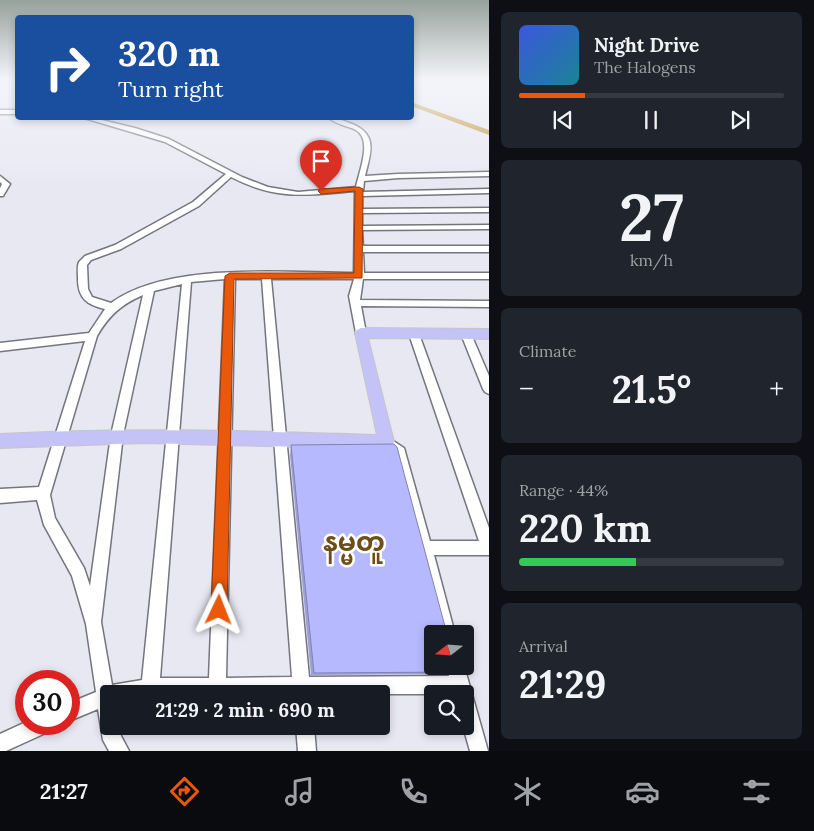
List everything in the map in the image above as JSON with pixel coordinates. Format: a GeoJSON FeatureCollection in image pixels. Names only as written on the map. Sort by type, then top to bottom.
{"type":"FeatureCollection","features":[{"type":"Feature","properties":{"kind":"main road"},"geometry":{"type":"LineString","coordinates":[[0,441],[60,436],[116,435],[386,442],[361,333],[489,334]]}},
{"type":"Feature","properties":{"kind":"street"},"geometry":{"type":"LineString","coordinates":[[94,120],[128,128],[178,145],[231,173],[265,188],[292,194],[359,191],[485,192],[489,202]]}},
{"type":"Feature","properties":{"kind":"street"},"geometry":{"type":"LineString","coordinates":[[337,120],[359,129],[365,135],[368,149],[359,191],[359,276],[354,296],[361,333]]}},
{"type":"Feature","properties":{"kind":"street"},"geometry":{"type":"LineString","coordinates":[[112,307],[94,304],[82,291],[82,264],[88,258],[118,248],[196,204],[231,173]]}},
{"type":"Feature","properties":{"kind":"street"},"geometry":{"type":"LineString","coordinates":[[361,178],[415,175],[489,176]]}},
{"type":"Feature","properties":{"kind":"street"},"geometry":{"type":"LineString","coordinates":[[0,178],[6,184],[0,194]]}},
{"type":"Feature","properties":{"kind":"street"},"geometry":{"type":"LineString","coordinates":[[358,211],[489,210]]}},
{"type":"Feature","properties":{"kind":"street"},"geometry":{"type":"LineString","coordinates":[[358,228],[489,227]]}},
{"type":"Feature","properties":{"kind":"street"},"geometry":{"type":"LineString","coordinates":[[359,249],[489,249]]}},
{"type":"Feature","properties":{"kind":"street"},"geometry":{"type":"LineString","coordinates":[[108,685],[94,624],[78,573],[49,520],[44,493],[92,336],[99,323],[112,307],[128,297],[187,280],[230,276],[489,276]]}},
{"type":"Feature","properties":{"kind":"street"},"geometry":{"type":"LineString","coordinates":[[217,685],[230,276]]}},
{"type":"Feature","properties":{"kind":"street"},"geometry":{"type":"LineString","coordinates":[[266,276],[302,685]]}},
{"type":"Feature","properties":{"kind":"street"},"geometry":{"type":"LineString","coordinates":[[150,685],[187,280]]}},
{"type":"Feature","properties":{"kind":"street"},"geometry":{"type":"LineString","coordinates":[[94,624],[116,435],[149,290]]}},
{"type":"Feature","properties":{"kind":"street"},"geometry":{"type":"LineString","coordinates":[[356,303],[489,304]]}},
{"type":"Feature","properties":{"kind":"street"},"geometry":{"type":"LineString","coordinates":[[414,334],[489,548],[425,548]]}},
{"type":"Feature","properties":{"kind":"street"},"geometry":{"type":"LineString","coordinates":[[466,334],[486,376],[489,389]]}},
{"type":"Feature","properties":{"kind":"street"},"geometry":{"type":"LineString","coordinates":[[0,347],[92,336]]}},
{"type":"Feature","properties":{"kind":"street"},"geometry":{"type":"LineString","coordinates":[[386,442],[399,452],[445,625]]}},
{"type":"Feature","properties":{"kind":"street"},"geometry":{"type":"LineString","coordinates":[[0,496],[44,493]]}},
{"type":"Feature","properties":{"kind":"street"},"geometry":{"type":"LineString","coordinates":[[390,692],[424,692]]}},
{"type":"Feature","properties":{"kind":"street"},"geometry":{"type":"LineString","coordinates":[[80,707],[100,698]]}},
{"type":"Feature","properties":{"kind":"street"},"geometry":{"type":"LineString","coordinates":[[474,733],[479,751]]}},
{"type":"Feature","properties":{"kind":"street"},"geometry":{"type":"LineString","coordinates":[[0,744],[19,735]]}},
{"type":"Feature","properties":{"kind":"street"},"geometry":{"type":"LineString","coordinates":[[111,735],[112,740],[120,751]]}},
{"type":"Feature","properties":{"kind":"street"},"geometry":{"type":"LineString","coordinates":[[306,735],[307,751]]}},
{"type":"Feature","properties":{"kind":"building"},"geometry":{"type":"Polygon","coordinates":[[[394,444],[397,447],[445,625],[424,625],[424,672],[314,673],[291,445],[394,444]]]}},
{"type":"Feature","properties":{"kind":"waterway"},"geometry":{"type":"LineString","coordinates":[[441,115],[489,133]]}},
{"type":"Feature","properties":{"kind":"district","name":"နမ္မတူ"},"geometry":{"type":"Point","coordinates":[354,542]}},
{"type":"Feature","properties":{"kind":"route"},"geometry":{"type":"LineString","coordinates":[[219,610],[230,276],[359,276],[359,189],[321,191]]}}]}
